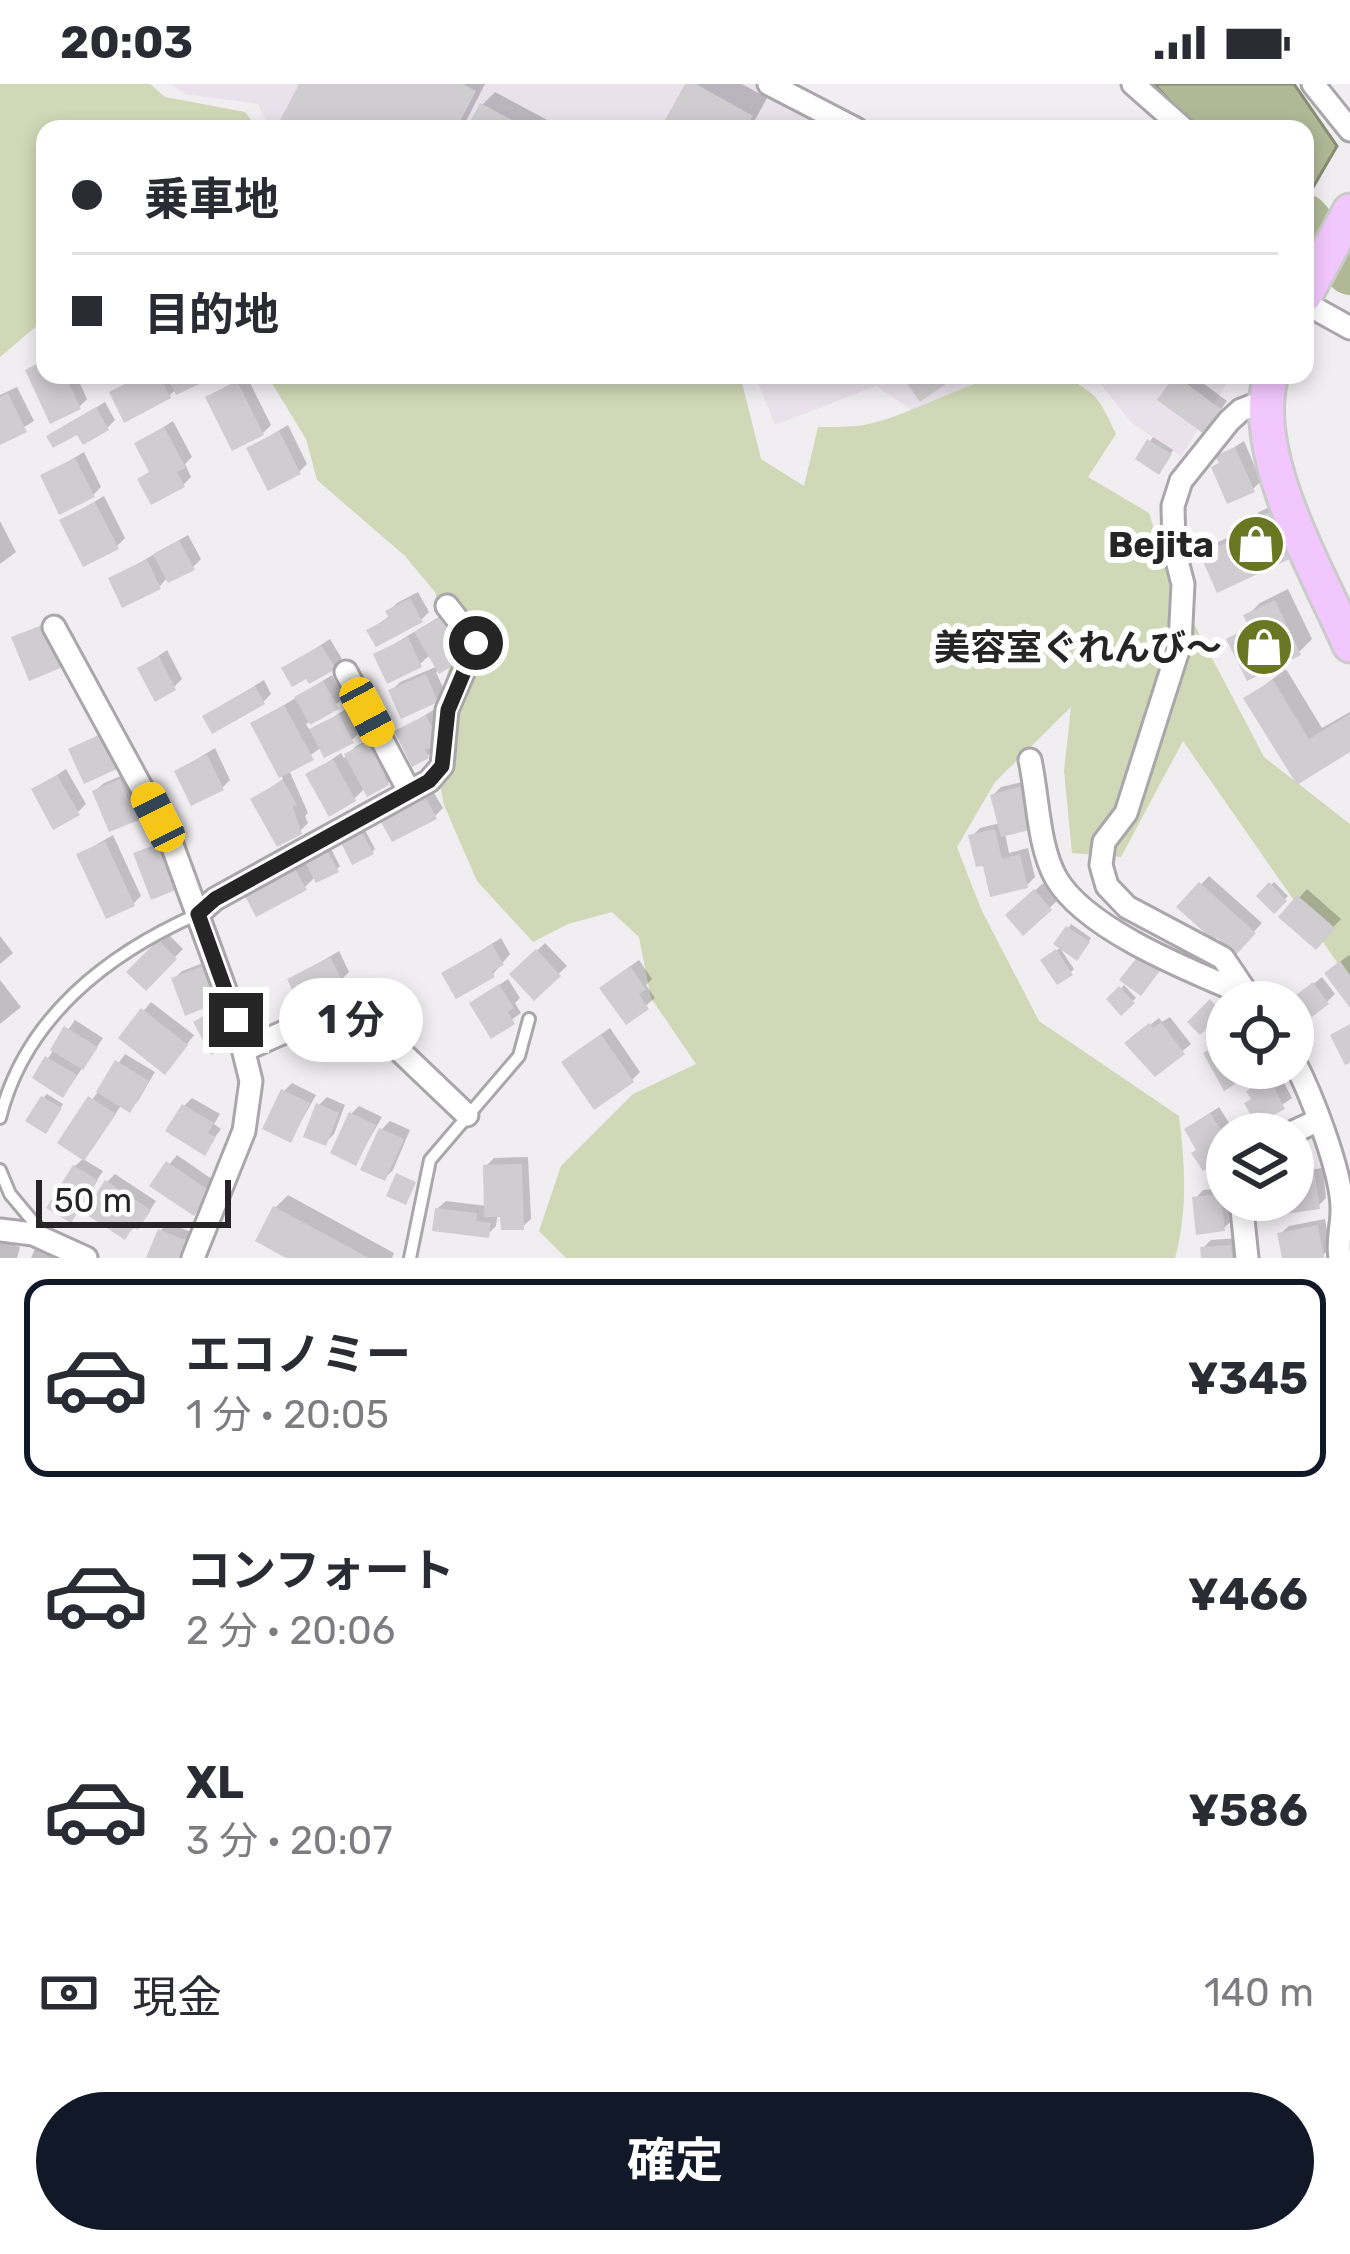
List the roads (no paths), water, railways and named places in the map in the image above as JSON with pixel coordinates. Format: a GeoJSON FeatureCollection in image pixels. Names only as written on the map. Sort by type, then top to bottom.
{"type":"FeatureCollection","features":[{"type":"Feature","properties":{"kind":"main road"},"geometry":{"type":"LineString","coordinates":[[1314,276],[1350,211]]}},
{"type":"Feature","properties":{"kind":"main road"},"geometry":{"type":"LineString","coordinates":[[1269,388],[1265,431],[1279,482],[1350,645]]}},
{"type":"Feature","properties":{"kind":"street"},"geometry":{"type":"LineString","coordinates":[[769,84],[839,120]]}},
{"type":"Feature","properties":{"kind":"street"},"geometry":{"type":"LineString","coordinates":[[1133,84],[1174,120]]}},
{"type":"Feature","properties":{"kind":"street"},"geometry":{"type":"LineString","coordinates":[[1312,84],[1350,130]]}},
{"type":"Feature","properties":{"kind":"street"},"geometry":{"type":"LineString","coordinates":[[1314,295],[1350,328]]}},
{"type":"Feature","properties":{"kind":"street"},"geometry":{"type":"LineString","coordinates":[[1238,981],[1222,958],[1127,907],[1107,886],[1101,865],[1104,842],[1126,813],[1180,644],[1183,584],[1174,549],[1173,506],[1181,481],[1228,421],[1269,388]]}},
{"type":"Feature","properties":{"kind":"street"},"geometry":{"type":"LineString","coordinates":[[198,914],[215,899],[429,781],[442,766],[448,710],[476,643],[447,605]]}},
{"type":"Feature","properties":{"kind":"street"},"geometry":{"type":"LineString","coordinates":[[54,627],[171,842],[244,1050],[251,1082],[247,1119],[194,1258]]}},
{"type":"Feature","properties":{"kind":"street"},"geometry":{"type":"LineString","coordinates":[[346,672],[409,791]]}},
{"type":"Feature","properties":{"kind":"street"},"geometry":{"type":"LineString","coordinates":[[1030,760],[1043,845],[1058,881],[1127,940],[1213,981]]}},
{"type":"Feature","properties":{"kind":"street"},"geometry":{"type":"LineString","coordinates":[[244,1050],[367,994],[402,1053],[467,1115]]}},
{"type":"Feature","properties":{"kind":"street"},"geometry":{"type":"LineString","coordinates":[[1306,1089],[1319,1120],[1345,1220],[1336,1237],[1340,1258]]}},
{"type":"Feature","properties":{"kind":"street"},"geometry":{"type":"LineString","coordinates":[[1314,1122],[1319,1120]]}},
{"type":"Feature","properties":{"kind":"street"},"geometry":{"type":"LineString","coordinates":[[1243,1221],[1247,1258]]}},
{"type":"Feature","properties":{"kind":"street"},"geometry":{"type":"LineString","coordinates":[[0,1230],[33,1234],[86,1258]]}},
{"type":"Feature","properties":{"kind":"lane"},"geometry":{"type":"LineString","coordinates":[[0,1118],[7,1091],[51,1012],[116,957],[151,934],[198,914]]}},
{"type":"Feature","properties":{"kind":"lane"},"geometry":{"type":"LineString","coordinates":[[410,1258],[430,1160],[519,1056],[529,1019]]}},
{"type":"Feature","properties":{"kind":"lane"},"geometry":{"type":"LineString","coordinates":[[0,1170],[26,1216],[61,1244]]}},
{"type":"Feature","properties":{"kind":"waterway"},"geometry":{"type":"LineString","coordinates":[[1314,229],[1350,271]]}},
{"type":"Feature","properties":{"kind":"place","name":"Bejita"},"geometry":{"type":"Point","coordinates":[1256,544]}},
{"type":"Feature","properties":{"kind":"place","name":"美容室ぐれんび～"},"geometry":{"type":"Point","coordinates":[1264,647]}}]}
